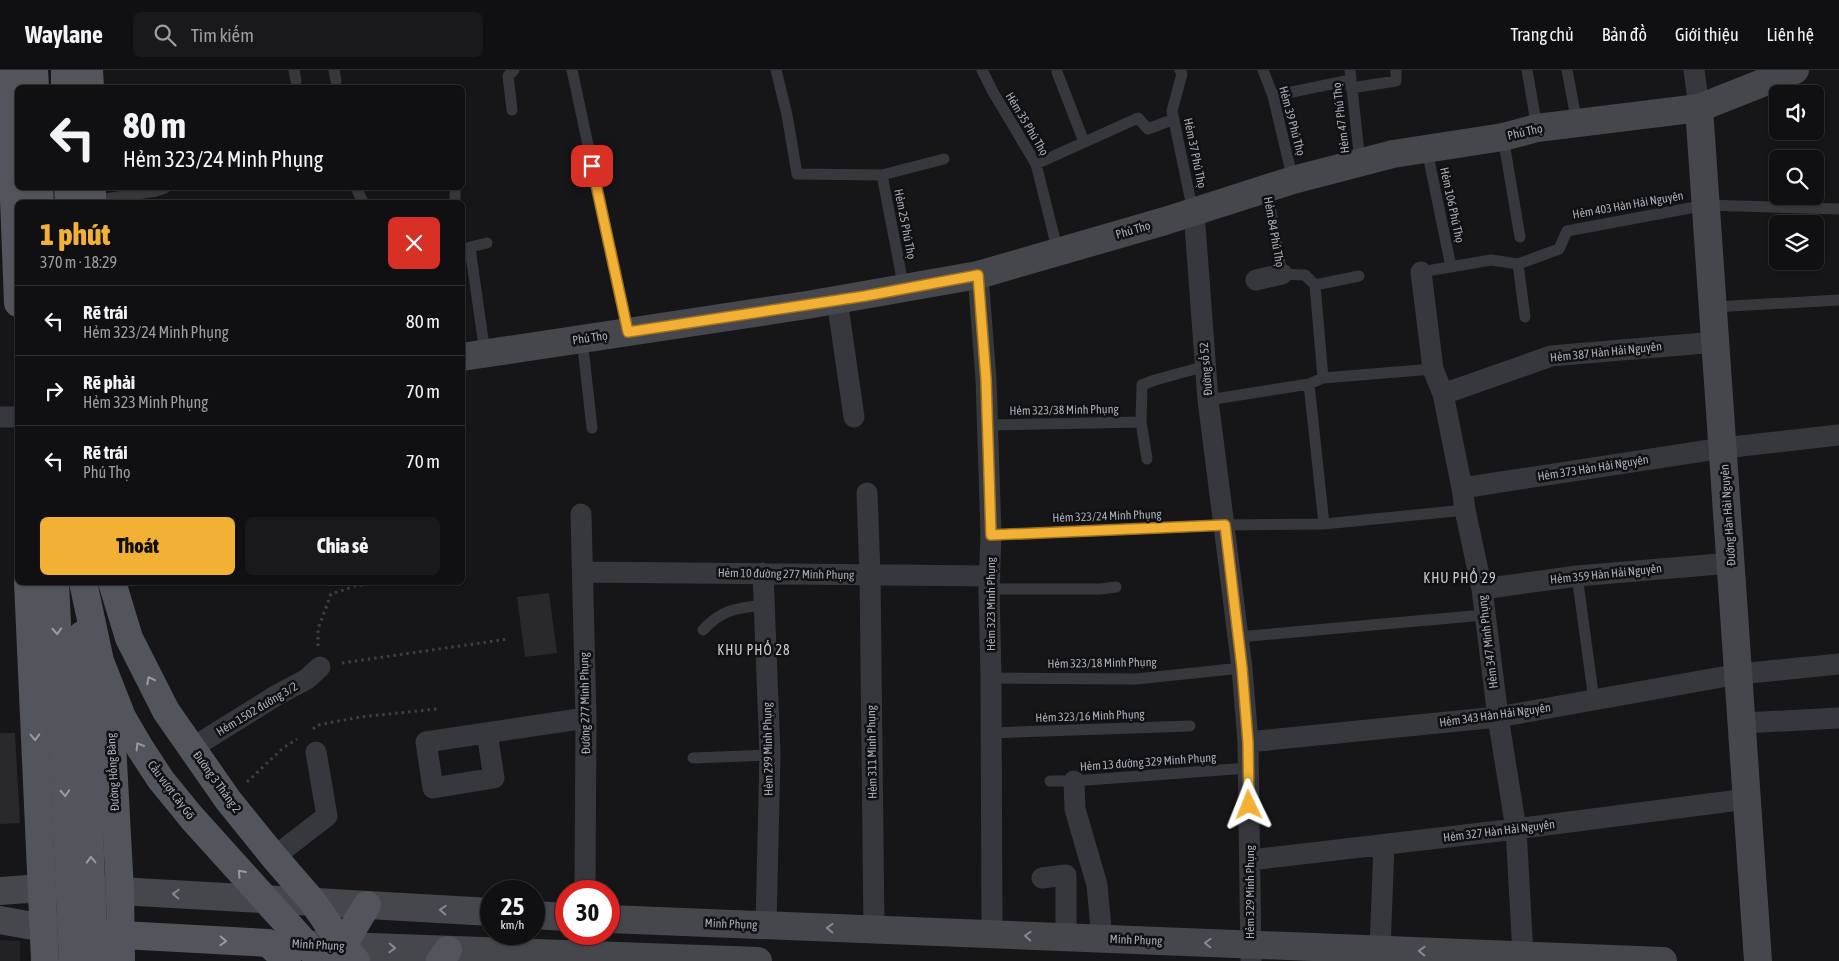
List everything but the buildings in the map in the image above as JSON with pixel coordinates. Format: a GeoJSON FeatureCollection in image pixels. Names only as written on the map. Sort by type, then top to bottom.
{"type":"FeatureCollection","features":[{"type":"Feature","properties":{"kind":"main road"},"geometry":{"type":"LineString","coordinates":[[9,70],[15,226]]}},
{"type":"Feature","properties":{"kind":"main road"},"geometry":{"type":"LineString","coordinates":[[34,70],[35,85]]}},
{"type":"Feature","properties":{"kind":"main road"},"geometry":{"type":"LineString","coordinates":[[65,70],[65,85]]}},
{"type":"Feature","properties":{"kind":"main road"},"geometry":{"type":"LineString","coordinates":[[89,70],[90,85]]}},
{"type":"Feature","properties":{"kind":"main road","name":"Phú Thọ"},"geometry":{"type":"LineString","coordinates":[[474,355],[836,300],[978,275],[1194,212],[1293,180],[1360,162],[1393,154],[1503,137],[1537,128],[1699,108],[1795,70]]}},
{"type":"Feature","properties":{"kind":"main road","name":"Đường Hàn Hải Nguyên"},"geometry":{"type":"LineString","coordinates":[[1699,108],[1758,961]]}},
{"type":"Feature","properties":{"kind":"main road"},"geometry":{"type":"LineString","coordinates":[[72,190],[86,198]]}},
{"type":"Feature","properties":{"kind":"main road"},"geometry":{"type":"LineString","coordinates":[[28,585],[45,961]]}},
{"type":"Feature","properties":{"kind":"main road"},"geometry":{"type":"LineString","coordinates":[[55,585],[73,961]]}},
{"type":"Feature","properties":{"kind":"main road","name":"Cầu vượt Cây Gõ"},"geometry":{"type":"LineString","coordinates":[[82,585],[94,961]]}},
{"type":"Feature","properties":{"kind":"main road","name":"Cầu vượt Cây Gõ"},"geometry":{"type":"LineString","coordinates":[[83,585],[100,662],[122,717],[140,748],[192,818],[321,961]]}},
{"type":"Feature","properties":{"kind":"main road","name":"Đường Hồng Bàng"},"geometry":{"type":"LineString","coordinates":[[103,585],[122,948]]}},
{"type":"Feature","properties":{"kind":"main road","name":"Đường 3 Tháng 2"},"geometry":{"type":"LineString","coordinates":[[113,585],[129,638],[166,711],[228,800],[313,902],[344,956]]}},
{"type":"Feature","properties":{"kind":"main road"},"geometry":{"type":"LineString","coordinates":[[33,688],[45,697],[65,704],[72,704],[95,697],[108,687]]}},
{"type":"Feature","properties":{"kind":"main road"},"geometry":{"type":"LineString","coordinates":[[0,891],[41,888],[120,891],[480,911]]}},
{"type":"Feature","properties":{"kind":"main road"},"geometry":{"type":"LineString","coordinates":[[344,956],[368,905]]}},
{"type":"Feature","properties":{"kind":"main road","name":"Minh Phụng"},"geometry":{"type":"LineString","coordinates":[[620,919],[1102,938],[1250,953],[1380,950],[1664,961]]}},
{"type":"Feature","properties":{"kind":"main road","name":"Minh Phụng"},"geometry":{"type":"LineString","coordinates":[[0,920],[44,928],[122,948],[278,952],[344,956],[444,956],[573,945]]}},
{"type":"Feature","properties":{"kind":"main road","name":"Minh Phụng"},"geometry":{"type":"LineString","coordinates":[[595,945],[758,961]]}},
{"type":"Feature","properties":{"kind":"street","name":"Đường Hàn Hải Nguyên"},"geometry":{"type":"LineString","coordinates":[[1694,70],[1699,108]]}},
{"type":"Feature","properties":{"kind":"street","name":"Đường số 52"},"geometry":{"type":"LineString","coordinates":[[1194,212],[1208,400],[1225,525]]}},
{"type":"Feature","properties":{"kind":"street","name":"Hẻm 347 Minh Phụng"},"geometry":{"type":"LineString","coordinates":[[1421,272],[1433,369],[1443,394],[1482,588],[1498,718],[1516,829],[1523,956]]}},
{"type":"Feature","properties":{"kind":"street","name":"Hẻm 84 Phú Thọ"},"geometry":{"type":"LineString","coordinates":[[1256,280],[1282,274]]}},
{"type":"Feature","properties":{"kind":"street","name":"Hẻm 323 Minh Phụng"},"geometry":{"type":"LineString","coordinates":[[978,275],[986,379],[991,535],[989,582],[992,934]]}},
{"type":"Feature","properties":{"kind":"street"},"geometry":{"type":"LineString","coordinates":[[836,300],[854,417]]}},
{"type":"Feature","properties":{"kind":"street","name":"Hẻm 387 Hàn Hải Nguyên"},"geometry":{"type":"LineString","coordinates":[[1443,394],[1551,356],[1716,342]]}},
{"type":"Feature","properties":{"kind":"street"},"geometry":{"type":"LineString","coordinates":[[0,417],[15,417]]}},
{"type":"Feature","properties":{"kind":"street","name":"Hẻm 373 Hàn Hải Nguyên"},"geometry":{"type":"LineString","coordinates":[[1462,488],[1723,448],[1839,435]]}},
{"type":"Feature","properties":{"kind":"street","name":"Hẻm 311 Minh Phụng"},"geometry":{"type":"LineString","coordinates":[[867,493],[870,574],[874,929]]}},
{"type":"Feature","properties":{"kind":"street","name":"Đường 277 Minh Phụng"},"geometry":{"type":"LineString","coordinates":[[581,514],[586,718],[585,880]]}},
{"type":"Feature","properties":{"kind":"street","name":"Hẻm 329 Minh Phụng"},"geometry":{"type":"LineString","coordinates":[[1225,525],[1242,668],[1248,742],[1251,860],[1250,953]]}},
{"type":"Feature","properties":{"kind":"street","name":"Hẻm 359 Hàn Hải Nguyên"},"geometry":{"type":"LineString","coordinates":[[1482,588],[1577,576],[1731,563]]}},
{"type":"Feature","properties":{"kind":"street","name":"Hẻm 10 đường 277 Minh Phụng"},"geometry":{"type":"LineString","coordinates":[[583,572],[870,574],[989,582]]}},
{"type":"Feature","properties":{"kind":"street","name":"Hẻm 299 Minh Phụng"},"geometry":{"type":"LineString","coordinates":[[763,573],[770,755],[766,925]]}},
{"type":"Feature","properties":{"kind":"street","name":"Hẻm 343 Hàn Hải Nguyên"},"geometry":{"type":"LineString","coordinates":[[1248,742],[1498,718],[1739,674],[1839,664]]}},
{"type":"Feature","properties":{"kind":"street","name":"Hẻm 1502 đường 3/2"},"geometry":{"type":"LineString","coordinates":[[192,748],[277,695],[307,679],[320,667]]}},
{"type":"Feature","properties":{"kind":"street"},"geometry":{"type":"LineString","coordinates":[[487,733],[586,718]]}},
{"type":"Feature","properties":{"kind":"street"},"geometry":{"type":"LineString","coordinates":[[1742,723],[1839,718]]}},
{"type":"Feature","properties":{"kind":"street"},"geometry":{"type":"LineString","coordinates":[[274,857],[327,816],[316,752]]}},
{"type":"Feature","properties":{"kind":"street"},"geometry":{"type":"LineString","coordinates":[[1074,781],[1075,809],[1097,885],[1102,938]]}},
{"type":"Feature","properties":{"kind":"street","name":"Hẻm 327 Hàn Hải Nguyên"},"geometry":{"type":"LineString","coordinates":[[1251,860],[1516,829],[1747,799]]}},
{"type":"Feature","properties":{"kind":"street"},"geometry":{"type":"LineString","coordinates":[[1380,950],[1384,845]]}},
{"type":"Feature","properties":{"kind":"street"},"geometry":{"type":"LineString","coordinates":[[1042,878],[1066,875],[1066,937]]}},
{"type":"Feature","properties":{"kind":"lane"},"geometry":{"type":"LineString","coordinates":[[512,110],[508,76],[514,70]]}},
{"type":"Feature","properties":{"kind":"lane"},"geometry":{"type":"LineString","coordinates":[[572,70],[628,332]]}},
{"type":"Feature","properties":{"kind":"lane","name":"Hẻm 25 Phú Thọ"},"geometry":{"type":"LineString","coordinates":[[776,70],[787,115],[797,174],[882,175],[904,289]]}},
{"type":"Feature","properties":{"kind":"lane","name":"Hẻm 35 Phú Thọ"},"geometry":{"type":"LineString","coordinates":[[982,70],[1036,164],[1058,252]]}},
{"type":"Feature","properties":{"kind":"lane","name":"Hẻm 37 Phú Thọ"},"geometry":{"type":"LineString","coordinates":[[1180,70],[1182,74],[1172,111],[1194,212]]}},
{"type":"Feature","properties":{"kind":"lane","name":"Hẻm 39 Phú Thọ"},"geometry":{"type":"LineString","coordinates":[[1263,70],[1273,96],[1293,180]]}},
{"type":"Feature","properties":{"kind":"lane"},"geometry":{"type":"LineString","coordinates":[[1273,96],[1350,79],[1396,81],[1396,70]]}},
{"type":"Feature","properties":{"kind":"lane"},"geometry":{"type":"LineString","coordinates":[[1527,70],[1537,128]]}},
{"type":"Feature","properties":{"kind":"lane"},"geometry":{"type":"LineString","coordinates":[[1567,70],[1577,123]]}},
{"type":"Feature","properties":{"kind":"lane"},"geometry":{"type":"LineString","coordinates":[[1057,72],[1084,142]]}},
{"type":"Feature","properties":{"kind":"lane","name":"Hẻm 47 Phú Thọ"},"geometry":{"type":"LineString","coordinates":[[1350,79],[1360,162]]}},
{"type":"Feature","properties":{"kind":"lane"},"geometry":{"type":"LineString","coordinates":[[1036,164],[1138,118],[1148,129],[1174,119]]}},
{"type":"Feature","properties":{"kind":"lane"},"geometry":{"type":"LineString","coordinates":[[1503,137],[1520,237]]}},
{"type":"Feature","properties":{"kind":"lane","name":"Hẻm 106 Phú Thọ"},"geometry":{"type":"LineString","coordinates":[[1426,150],[1451,267]]}},
{"type":"Feature","properties":{"kind":"lane"},"geometry":{"type":"LineString","coordinates":[[882,175],[944,160]]}},
{"type":"Feature","properties":{"kind":"lane","name":"Hẻm 84 Phú Thọ"},"geometry":{"type":"LineString","coordinates":[[1267,189],[1282,274],[1305,275],[1315,285]]}},
{"type":"Feature","properties":{"kind":"lane"},"geometry":{"type":"LineString","coordinates":[[86,198],[159,190]]}},
{"type":"Feature","properties":{"kind":"lane"},"geometry":{"type":"LineString","coordinates":[[1706,205],[1839,209]]}},
{"type":"Feature","properties":{"kind":"lane","name":"Hẻm 403 Hàn Hải Nguyên"},"geometry":{"type":"LineString","coordinates":[[1421,272],[1491,260],[1518,264],[1559,249],[1567,231],[1706,205]]}},
{"type":"Feature","properties":{"kind":"lane"},"geometry":{"type":"LineString","coordinates":[[474,355],[466,256],[470,247],[487,244]]}},
{"type":"Feature","properties":{"kind":"lane"},"geometry":{"type":"LineString","coordinates":[[1518,264],[1525,317]]}},
{"type":"Feature","properties":{"kind":"lane"},"geometry":{"type":"LineString","coordinates":[[1323,378],[1315,285],[1359,276]]}},
{"type":"Feature","properties":{"kind":"lane"},"geometry":{"type":"LineString","coordinates":[[1714,307],[1839,300]]}},
{"type":"Feature","properties":{"kind":"lane"},"geometry":{"type":"LineString","coordinates":[[582,339],[592,428]]}},
{"type":"Feature","properties":{"kind":"lane"},"geometry":{"type":"LineString","coordinates":[[1147,459],[1141,422],[1142,385],[1206,366]]}},
{"type":"Feature","properties":{"kind":"lane"},"geometry":{"type":"LineString","coordinates":[[1208,400],[1309,384],[1323,378],[1433,369]]}},
{"type":"Feature","properties":{"kind":"lane"},"geometry":{"type":"LineString","coordinates":[[1309,384],[1324,524]]}},
{"type":"Feature","properties":{"kind":"lane","name":"Hẻm 323/38 Minh Phụng"},"geometry":{"type":"LineString","coordinates":[[987,425],[1141,422]]}},
{"type":"Feature","properties":{"kind":"lane","name":"Hẻm 323/24 Minh Phụng"},"geometry":{"type":"LineString","coordinates":[[991,535],[1225,525],[1324,524],[1465,510]]}},
{"type":"Feature","properties":{"kind":"lane"},"geometry":{"type":"LineString","coordinates":[[1577,576],[1594,700]]}},
{"type":"Feature","properties":{"kind":"lane"},"geometry":{"type":"LineString","coordinates":[[989,582],[1100,589],[1116,587]]}},
{"type":"Feature","properties":{"kind":"lane"},"geometry":{"type":"LineString","coordinates":[[703,630],[710,622],[735,608],[764,606]]}},
{"type":"Feature","properties":{"kind":"lane"},"geometry":{"type":"LineString","coordinates":[[1238,636],[1484,615]]}},
{"type":"Feature","properties":{"kind":"lane","name":"Hẻm 323/18 Minh Phụng"},"geometry":{"type":"LineString","coordinates":[[991,678],[1136,679],[1242,668]]}},
{"type":"Feature","properties":{"kind":"lane","name":"Hẻm 323/16 Minh Phụng"},"geometry":{"type":"LineString","coordinates":[[991,733],[1190,726]]}},
{"type":"Feature","properties":{"kind":"lane"},"geometry":{"type":"LineString","coordinates":[[693,758],[770,755]]}},
{"type":"Feature","properties":{"kind":"lane","name":"Hẻm 13 đường 329 Minh Phụng"},"geometry":{"type":"LineString","coordinates":[[1050,781],[1074,781],[1248,768]]}},
{"type":"Feature","properties":{"kind":"path"},"geometry":{"type":"LineString","coordinates":[[362,585],[330,594],[318,629],[320,667],[508,639]]}},
{"type":"Feature","properties":{"kind":"shaded area"},"geometry":{"type":"Polygon","coordinates":[[[0,940],[20,941],[20,961],[0,961],[0,940]]]}},
{"type":"Feature","properties":{"kind":"district","name":"KHU PHỐ 29"},"geometry":{"type":"Point","coordinates":[1460,578]}},
{"type":"Feature","properties":{"kind":"district","name":"KHU PHỐ 28"},"geometry":{"type":"Point","coordinates":[754,650]}},
{"type":"Feature","properties":{"kind":"route"},"geometry":{"type":"LineString","coordinates":[[592,166],[628,332],[865,296],[978,275],[986,379],[991,535],[1225,525],[1242,668],[1248,742],[1249,805]]}}]}
